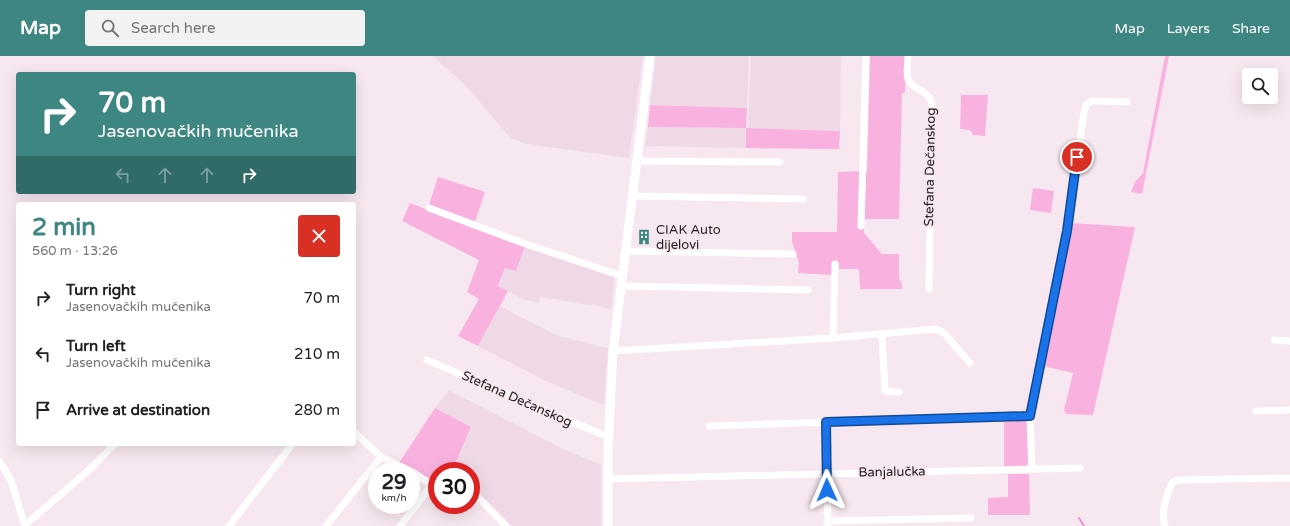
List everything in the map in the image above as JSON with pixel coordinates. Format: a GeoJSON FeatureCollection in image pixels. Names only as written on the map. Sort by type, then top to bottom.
{"type":"FeatureCollection","features":[{"type":"Feature","properties":{"kind":"main road"},"geometry":{"type":"LineString","coordinates":[[608,526],[608,437],[613,351],[650,56]]}},
{"type":"Feature","properties":{"kind":"street"},"geometry":{"type":"LineString","coordinates":[[861,226],[866,56]]}},
{"type":"Feature","properties":{"kind":"street","name":"Stefana Dečanskog"},"geometry":{"type":"LineString","coordinates":[[908,56],[908,78],[912,85],[929,96],[932,103],[929,288]]}},
{"type":"Feature","properties":{"kind":"street"},"geometry":{"type":"LineString","coordinates":[[1032,469],[1030,416],[1067,231],[1084,112],[1086,105],[1091,101],[1127,102]]}},
{"type":"Feature","properties":{"kind":"street"},"geometry":{"type":"LineString","coordinates":[[637,161],[780,162]]}},
{"type":"Feature","properties":{"kind":"street"},"geometry":{"type":"LineString","coordinates":[[633,196],[803,199]]}},
{"type":"Feature","properties":{"kind":"street"},"geometry":{"type":"LineString","coordinates":[[429,208],[523,243],[622,276]]}},
{"type":"Feature","properties":{"kind":"street"},"geometry":{"type":"LineString","coordinates":[[625,252],[792,254]]}},
{"type":"Feature","properties":{"kind":"street"},"geometry":{"type":"LineString","coordinates":[[833,338],[835,264]]}},
{"type":"Feature","properties":{"kind":"street"},"geometry":{"type":"LineString","coordinates":[[621,286],[808,290]]}},
{"type":"Feature","properties":{"kind":"street"},"geometry":{"type":"LineString","coordinates":[[613,351],[833,338],[936,329],[943,332],[970,363]]}},
{"type":"Feature","properties":{"kind":"street"},"geometry":{"type":"LineString","coordinates":[[882,334],[885,391],[899,392]]}},
{"type":"Feature","properties":{"kind":"street"},"geometry":{"type":"LineString","coordinates":[[1274,340],[1290,341]]}},
{"type":"Feature","properties":{"kind":"street","name":"Stefana Dečanskog"},"geometry":{"type":"LineString","coordinates":[[426,360],[608,437]]}},
{"type":"Feature","properties":{"kind":"street"},"geometry":{"type":"LineString","coordinates":[[1256,411],[1290,410]]}},
{"type":"Feature","properties":{"kind":"street"},"geometry":{"type":"LineString","coordinates":[[709,426],[1030,416]]}},
{"type":"Feature","properties":{"kind":"street"},"geometry":{"type":"LineString","coordinates":[[826,422],[828,523],[971,518]]}},
{"type":"Feature","properties":{"kind":"street"},"geometry":{"type":"LineString","coordinates":[[356,434],[381,457],[391,462]]}},
{"type":"Feature","properties":{"kind":"street"},"geometry":{"type":"LineString","coordinates":[[0,462],[11,480],[25,525],[88,471],[113,446]]}},
{"type":"Feature","properties":{"kind":"street"},"geometry":{"type":"LineString","coordinates":[[230,526],[291,446]]}},
{"type":"Feature","properties":{"kind":"street"},"geometry":{"type":"LineString","coordinates":[[326,526],[381,457]]}},
{"type":"Feature","properties":{"kind":"street","name":"Banjalučka"},"geometry":{"type":"LineString","coordinates":[[607,479],[1080,468]]}},
{"type":"Feature","properties":{"kind":"street"},"geometry":{"type":"LineString","coordinates":[[1165,526],[1162,518],[1166,502],[1172,483],[1178,480],[1290,478]]}},
{"type":"Feature","properties":{"kind":"street"},"geometry":{"type":"LineString","coordinates":[[400,526],[428,494]]}},
{"type":"Feature","properties":{"kind":"street"},"geometry":{"type":"LineString","coordinates":[[480,499],[506,526]]}},
{"type":"Feature","properties":{"kind":"shaded area"},"geometry":{"type":"Polygon","coordinates":[[[433,56],[643,56],[629,158],[526,144],[510,138],[468,88],[433,56]]]}},
{"type":"Feature","properties":{"kind":"shaded area"},"geometry":{"type":"Polygon","coordinates":[[[656,56],[749,56],[747,108],[650,105],[656,56]]]}},
{"type":"Feature","properties":{"kind":"shaded area"},"geometry":{"type":"Polygon","coordinates":[[[751,56],[841,56],[840,131],[748,128],[751,56]]]}},
{"type":"Feature","properties":{"kind":"shaded area"},"geometry":{"type":"Polygon","coordinates":[[[870,56],[906,56],[905,93],[902,93],[899,219],[864,219],[864,233],[882,254],[899,254],[899,277],[902,289],[860,289],[859,269],[839,269],[839,263],[833,262],[833,275],[798,273],[799,263],[792,242],[792,232],[837,232],[838,172],[867,171],[870,56]]]}},
{"type":"Feature","properties":{"kind":"shaded area"},"geometry":{"type":"Polygon","coordinates":[[[1165,56],[1169,56],[1142,194],[1131,192],[1135,182],[1143,173],[1165,56]]]}},
{"type":"Feature","properties":{"kind":"shaded area"},"geometry":{"type":"Polygon","coordinates":[[[961,95],[988,95],[985,136],[973,135],[970,130],[960,129],[961,95]]]}},
{"type":"Feature","properties":{"kind":"shaded area"},"geometry":{"type":"Polygon","coordinates":[[[650,105],[747,108],[746,128],[648,127],[650,105]]]}},
{"type":"Feature","properties":{"kind":"shaded area"},"geometry":{"type":"Polygon","coordinates":[[[648,127],[746,128],[746,148],[645,146],[648,127]]]}},
{"type":"Feature","properties":{"kind":"shaded area"},"geometry":{"type":"Polygon","coordinates":[[[746,128],[840,131],[839,149],[746,148],[746,128]]]}},
{"type":"Feature","properties":{"kind":"shaded area"},"geometry":{"type":"Polygon","coordinates":[[[438,177],[485,192],[475,222],[429,205],[438,177]]]}},
{"type":"Feature","properties":{"kind":"shaded area"},"geometry":{"type":"Polygon","coordinates":[[[1033,188],[1054,191],[1051,213],[1030,210],[1033,188]]]}},
{"type":"Feature","properties":{"kind":"shaded area"},"geometry":{"type":"Polygon","coordinates":[[[410,203],[525,246],[516,271],[505,268],[498,286],[508,291],[478,346],[458,336],[479,299],[467,292],[479,260],[402,221],[410,203]]]}},
{"type":"Feature","properties":{"kind":"shaded area"},"geometry":{"type":"Polygon","coordinates":[[[1071,223],[1135,227],[1093,415],[1066,414],[1064,410],[1073,373],[1043,366],[1071,223]]]}},
{"type":"Feature","properties":{"kind":"shaded area"},"geometry":{"type":"Polygon","coordinates":[[[525,246],[615,275],[611,309],[591,304],[540,297],[539,303],[525,300],[498,286],[506,267],[516,271],[525,246]]]}},
{"type":"Feature","properties":{"kind":"shaded area"},"geometry":{"type":"Polygon","coordinates":[[[500,306],[558,336],[608,348],[604,405],[550,383],[478,346],[500,306]]]}},
{"type":"Feature","properties":{"kind":"shaded area"},"geometry":{"type":"Polygon","coordinates":[[[449,390],[557,446],[601,465],[601,526],[513,526],[504,521],[480,494],[480,462],[456,462],[471,427],[435,408],[449,390]]]}},
{"type":"Feature","properties":{"kind":"shaded area"},"geometry":{"type":"Polygon","coordinates":[[[435,408],[471,427],[456,462],[428,462],[428,478],[420,472],[420,462],[400,462],[435,408]]]}},
{"type":"Feature","properties":{"kind":"shaded area"},"geometry":{"type":"Polygon","coordinates":[[[1027,420],[1028,464],[1025,467],[1004,469],[1004,422],[1027,420]]]}},
{"type":"Feature","properties":{"kind":"shaded area"},"geometry":{"type":"Polygon","coordinates":[[[1008,474],[1029,474],[1030,515],[988,515],[988,498],[1008,497],[1008,474]]]}},
{"type":"Feature","properties":{"kind":"waterway"},"geometry":{"type":"LineString","coordinates":[[1079,518],[1084,526]]}},
{"type":"Feature","properties":{"kind":"place","name":"CIAK Auto dijelovi"},"geometry":{"type":"Point","coordinates":[644,237]}},
{"type":"Feature","properties":{"kind":"route"},"geometry":{"type":"LineString","coordinates":[[827,490],[826,422],[1030,416],[1067,231],[1077,157]]}}]}
